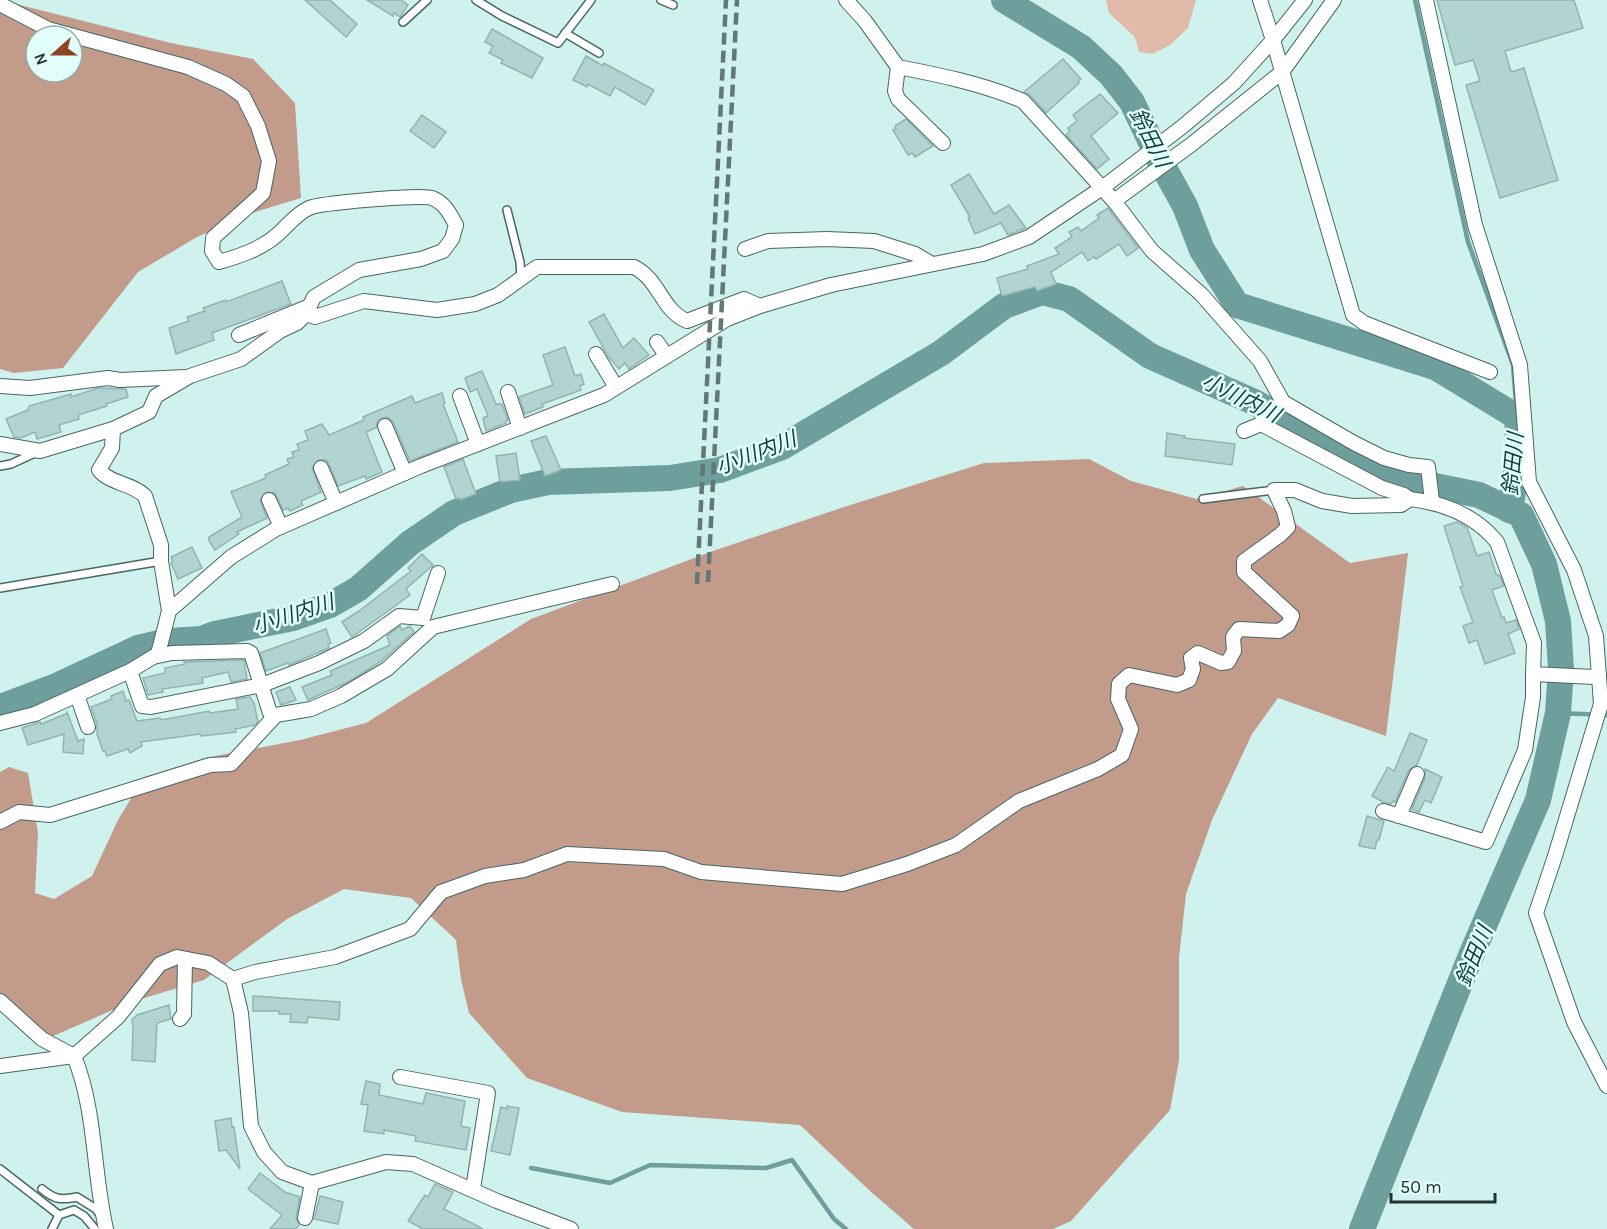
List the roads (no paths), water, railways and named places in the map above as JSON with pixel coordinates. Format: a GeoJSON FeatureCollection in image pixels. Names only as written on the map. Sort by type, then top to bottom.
{"type":"FeatureCollection","features":[{"type":"Feature","properties":{"kind":"street"},"geometry":{"type":"LineString","coordinates":[[846,0],[865,21],[898,67],[895,91],[898,99],[943,143]]}},
{"type":"Feature","properties":{"kind":"street"},"geometry":{"type":"LineString","coordinates":[[1260,0],[1353,315],[1364,323],[1490,372]]}},
{"type":"Feature","properties":{"kind":"street"},"geometry":{"type":"LineString","coordinates":[[168,615],[231,557],[281,527],[405,473],[603,395],[727,319],[760,306],[831,285],[983,254],[1029,237],[1117,176],[1182,127],[1234,83],[1305,0]]}},
{"type":"Feature","properties":{"kind":"street"},"geometry":{"type":"LineString","coordinates":[[1321,18],[1325,0]]}},
{"type":"Feature","properties":{"kind":"street"},"geometry":{"type":"LineString","coordinates":[[1114,201],[1192,144],[1282,72],[1334,0]]}},
{"type":"Feature","properties":{"kind":"street"},"geometry":{"type":"LineString","coordinates":[[1426,0],[1475,225],[1520,365],[1529,482],[1574,570],[1596,636],[1600,706],[1536,913],[1574,1022],[1607,1086]]}},
{"type":"Feature","properties":{"kind":"street"},"geometry":{"type":"LineString","coordinates":[[0,4],[48,29],[188,67],[226,84],[243,96],[258,126],[269,161],[263,193],[213,238],[212,251],[219,262],[260,247],[277,235],[292,219],[310,207],[342,201],[431,197],[446,207],[456,225],[452,239],[443,251],[420,260],[359,270],[314,297],[308,310],[297,324],[280,331],[241,359],[190,376],[156,396],[148,412],[113,429],[40,451],[0,444]]}},
{"type":"Feature","properties":{"kind":"street"},"geometry":{"type":"LineString","coordinates":[[898,67],[946,76],[1023,101],[1114,201],[1152,251],[1201,294],[1260,361],[1282,404],[1384,458],[1428,468],[1432,501]]}},
{"type":"Feature","properties":{"kind":"street"},"geometry":{"type":"LineString","coordinates":[[745,249],[768,241],[827,239],[874,241],[915,254],[932,264]]}},
{"type":"Feature","properties":{"kind":"street"},"geometry":{"type":"LineString","coordinates":[[308,310],[315,317],[364,301],[437,310],[475,304],[498,295],[537,267],[634,267],[644,272],[675,316],[687,321],[744,299],[760,306]]}},
{"type":"Feature","properties":{"kind":"street"},"geometry":{"type":"LineString","coordinates":[[239,336],[308,310]]}},
{"type":"Feature","properties":{"kind":"street"},"geometry":{"type":"LineString","coordinates":[[657,342],[666,355]]}},
{"type":"Feature","properties":{"kind":"street"},"geometry":{"type":"LineString","coordinates":[[596,354],[616,387]]}},
{"type":"Feature","properties":{"kind":"street"},"geometry":{"type":"LineString","coordinates":[[0,386],[30,388],[108,378],[120,380],[190,376]]}},
{"type":"Feature","properties":{"kind":"street"},"geometry":{"type":"LineString","coordinates":[[508,392],[520,428]]}},
{"type":"Feature","properties":{"kind":"street"},"geometry":{"type":"LineString","coordinates":[[460,396],[478,444]]}},
{"type":"Feature","properties":{"kind":"street"},"geometry":{"type":"LineString","coordinates":[[1244,430],[1261,424],[1282,404]]}},
{"type":"Feature","properties":{"kind":"street"},"geometry":{"type":"LineString","coordinates":[[1261,424],[1383,488],[1410,499],[1432,501],[1452,508],[1486,528],[1497,542],[1534,643],[1535,675],[1525,750],[1486,842],[1383,811]]}},
{"type":"Feature","properties":{"kind":"street"},"geometry":{"type":"LineString","coordinates":[[385,426],[405,473]]}},
{"type":"Feature","properties":{"kind":"street"},"geometry":{"type":"LineString","coordinates":[[113,429],[112,448],[99,470],[105,477],[140,491],[145,496],[161,545],[168,615],[155,655]]}},
{"type":"Feature","properties":{"kind":"street"},"geometry":{"type":"LineString","coordinates":[[321,468],[336,503]]}},
{"type":"Feature","properties":{"kind":"street"},"geometry":{"type":"LineString","coordinates":[[233,979],[255,972],[335,957],[410,929],[441,892],[485,876],[524,870],[567,854],[664,859],[701,872],[842,884],[907,864],[956,845],[1018,801],[1098,769],[1122,755],[1131,729],[1118,699],[1119,684],[1129,675],[1177,685],[1190,680],[1193,669],[1191,658],[1198,653],[1221,663],[1228,662],[1234,651],[1233,637],[1239,629],[1279,631],[1288,625],[1292,616],[1244,572],[1244,561],[1280,536],[1288,527],[1284,511],[1274,490],[1294,490],[1322,501],[1352,506],[1401,505],[1410,499]]}},
{"type":"Feature","properties":{"kind":"street"},"geometry":{"type":"LineString","coordinates":[[268,500],[281,527]]}},
{"type":"Feature","properties":{"kind":"street"},"geometry":{"type":"LineString","coordinates":[[0,723],[35,714],[129,671],[155,655],[172,653],[247,651],[251,653],[270,713],[276,715],[311,710],[341,696],[387,669],[428,622],[438,573]]}},
{"type":"Feature","properties":{"kind":"street"},"geometry":{"type":"LineString","coordinates":[[129,671],[142,706],[151,707],[262,685],[320,663],[364,641],[399,615],[428,622],[612,584]]}},
{"type":"Feature","properties":{"kind":"street"},"geometry":{"type":"LineString","coordinates":[[1535,675],[1597,676]]}},
{"type":"Feature","properties":{"kind":"street"},"geometry":{"type":"LineString","coordinates":[[77,695],[88,727]]}},
{"type":"Feature","properties":{"kind":"street"},"geometry":{"type":"LineString","coordinates":[[0,822],[19,812],[50,815],[210,765],[231,764],[276,715]]}},
{"type":"Feature","properties":{"kind":"street"},"geometry":{"type":"LineString","coordinates":[[1399,816],[1417,774]]}},
{"type":"Feature","properties":{"kind":"street"},"geometry":{"type":"LineString","coordinates":[[0,1066],[74,1056],[118,1017],[160,964],[177,957],[208,963],[233,979],[241,1012],[251,1126],[264,1152],[282,1172],[312,1183],[386,1162],[413,1164],[497,1201],[571,1229]]}},
{"type":"Feature","properties":{"kind":"street"},"geometry":{"type":"LineString","coordinates":[[180,1019],[184,1014],[185,959]]}},
{"type":"Feature","properties":{"kind":"street"},"geometry":{"type":"LineString","coordinates":[[0,1001],[42,1039],[74,1056],[80,1071],[88,1112],[101,1225]]}},
{"type":"Feature","properties":{"kind":"street"},"geometry":{"type":"LineString","coordinates":[[400,1077],[488,1093],[473,1190]]}},
{"type":"Feature","properties":{"kind":"street"},"geometry":{"type":"LineString","coordinates":[[305,1218],[312,1183]]}},
{"type":"Feature","properties":{"kind":"lane"},"geometry":{"type":"LineString","coordinates":[[402,22],[428,0]]}},
{"type":"Feature","properties":{"kind":"lane"},"geometry":{"type":"LineString","coordinates":[[476,0],[502,16],[558,43],[591,0]]}},
{"type":"Feature","properties":{"kind":"lane"},"geometry":{"type":"LineString","coordinates":[[661,0],[673,5]]}},
{"type":"Feature","properties":{"kind":"lane"},"geometry":{"type":"LineString","coordinates":[[566,33],[599,52]]}},
{"type":"Feature","properties":{"kind":"lane"},"geometry":{"type":"LineString","coordinates":[[507,210],[520,262],[521,278]]}},
{"type":"Feature","properties":{"kind":"lane"},"geometry":{"type":"LineString","coordinates":[[0,466],[40,451]]}},
{"type":"Feature","properties":{"kind":"lane"},"geometry":{"type":"LineString","coordinates":[[1203,500],[1274,490]]}},
{"type":"Feature","properties":{"kind":"lane"},"geometry":{"type":"LineString","coordinates":[[0,588],[161,561]]}},
{"type":"Feature","properties":{"kind":"lane"},"geometry":{"type":"LineString","coordinates":[[0,1169],[59,1215]]}},
{"type":"Feature","properties":{"kind":"lane"},"geometry":{"type":"LineString","coordinates":[[42,1189],[61,1200],[77,1197],[96,1209],[101,1225]]}},
{"type":"Feature","properties":{"kind":"lane"},"geometry":{"type":"LineString","coordinates":[[52,1229],[59,1215],[74,1210],[101,1225]]}},
{"type":"Feature","properties":{"kind":"waterway","name":"鈴田川"},"geometry":{"type":"LineString","coordinates":[[1004,0],[1081,47],[1111,75],[1132,102],[1159,159],[1185,206],[1202,250],[1237,305],[1435,367],[1517,417],[1517,464],[1509,510]]}},
{"type":"Feature","properties":{"kind":"waterway"},"geometry":{"type":"LineString","coordinates":[[1415,0],[1468,242],[1513,365],[1517,417]]}},
{"type":"Feature","properties":{"kind":"waterway","name":"小川内川"},"geometry":{"type":"LineString","coordinates":[[0,707],[54,687],[138,648],[168,641],[202,639],[215,634],[293,618],[330,605],[358,589],[410,543],[454,513],[511,490],[548,482],[670,478],[720,470],[782,447],[941,353],[1004,306],[1042,292],[1069,299],[1150,356],[1254,402],[1374,468],[1401,479],[1479,495],[1521,515],[1544,564],[1558,621],[1561,669],[1558,713],[1538,800],[1470,958],[1362,1229]]}},
{"type":"Feature","properties":{"kind":"waterway"},"geometry":{"type":"LineString","coordinates":[[1558,713],[1607,715]]}},
{"type":"Feature","properties":{"kind":"waterway"},"geometry":{"type":"LineString","coordinates":[[531,1168],[610,1183],[650,1165],[766,1168],[792,1160],[834,1219],[846,1229]]}},
{"type":"Feature","properties":{"kind":"railway"},"geometry":{"type":"LineString","coordinates":[[697,584],[726,0]]}},
{"type":"Feature","properties":{"kind":"railway"},"geometry":{"type":"LineString","coordinates":[[708,582],[737,0]]}}]}
